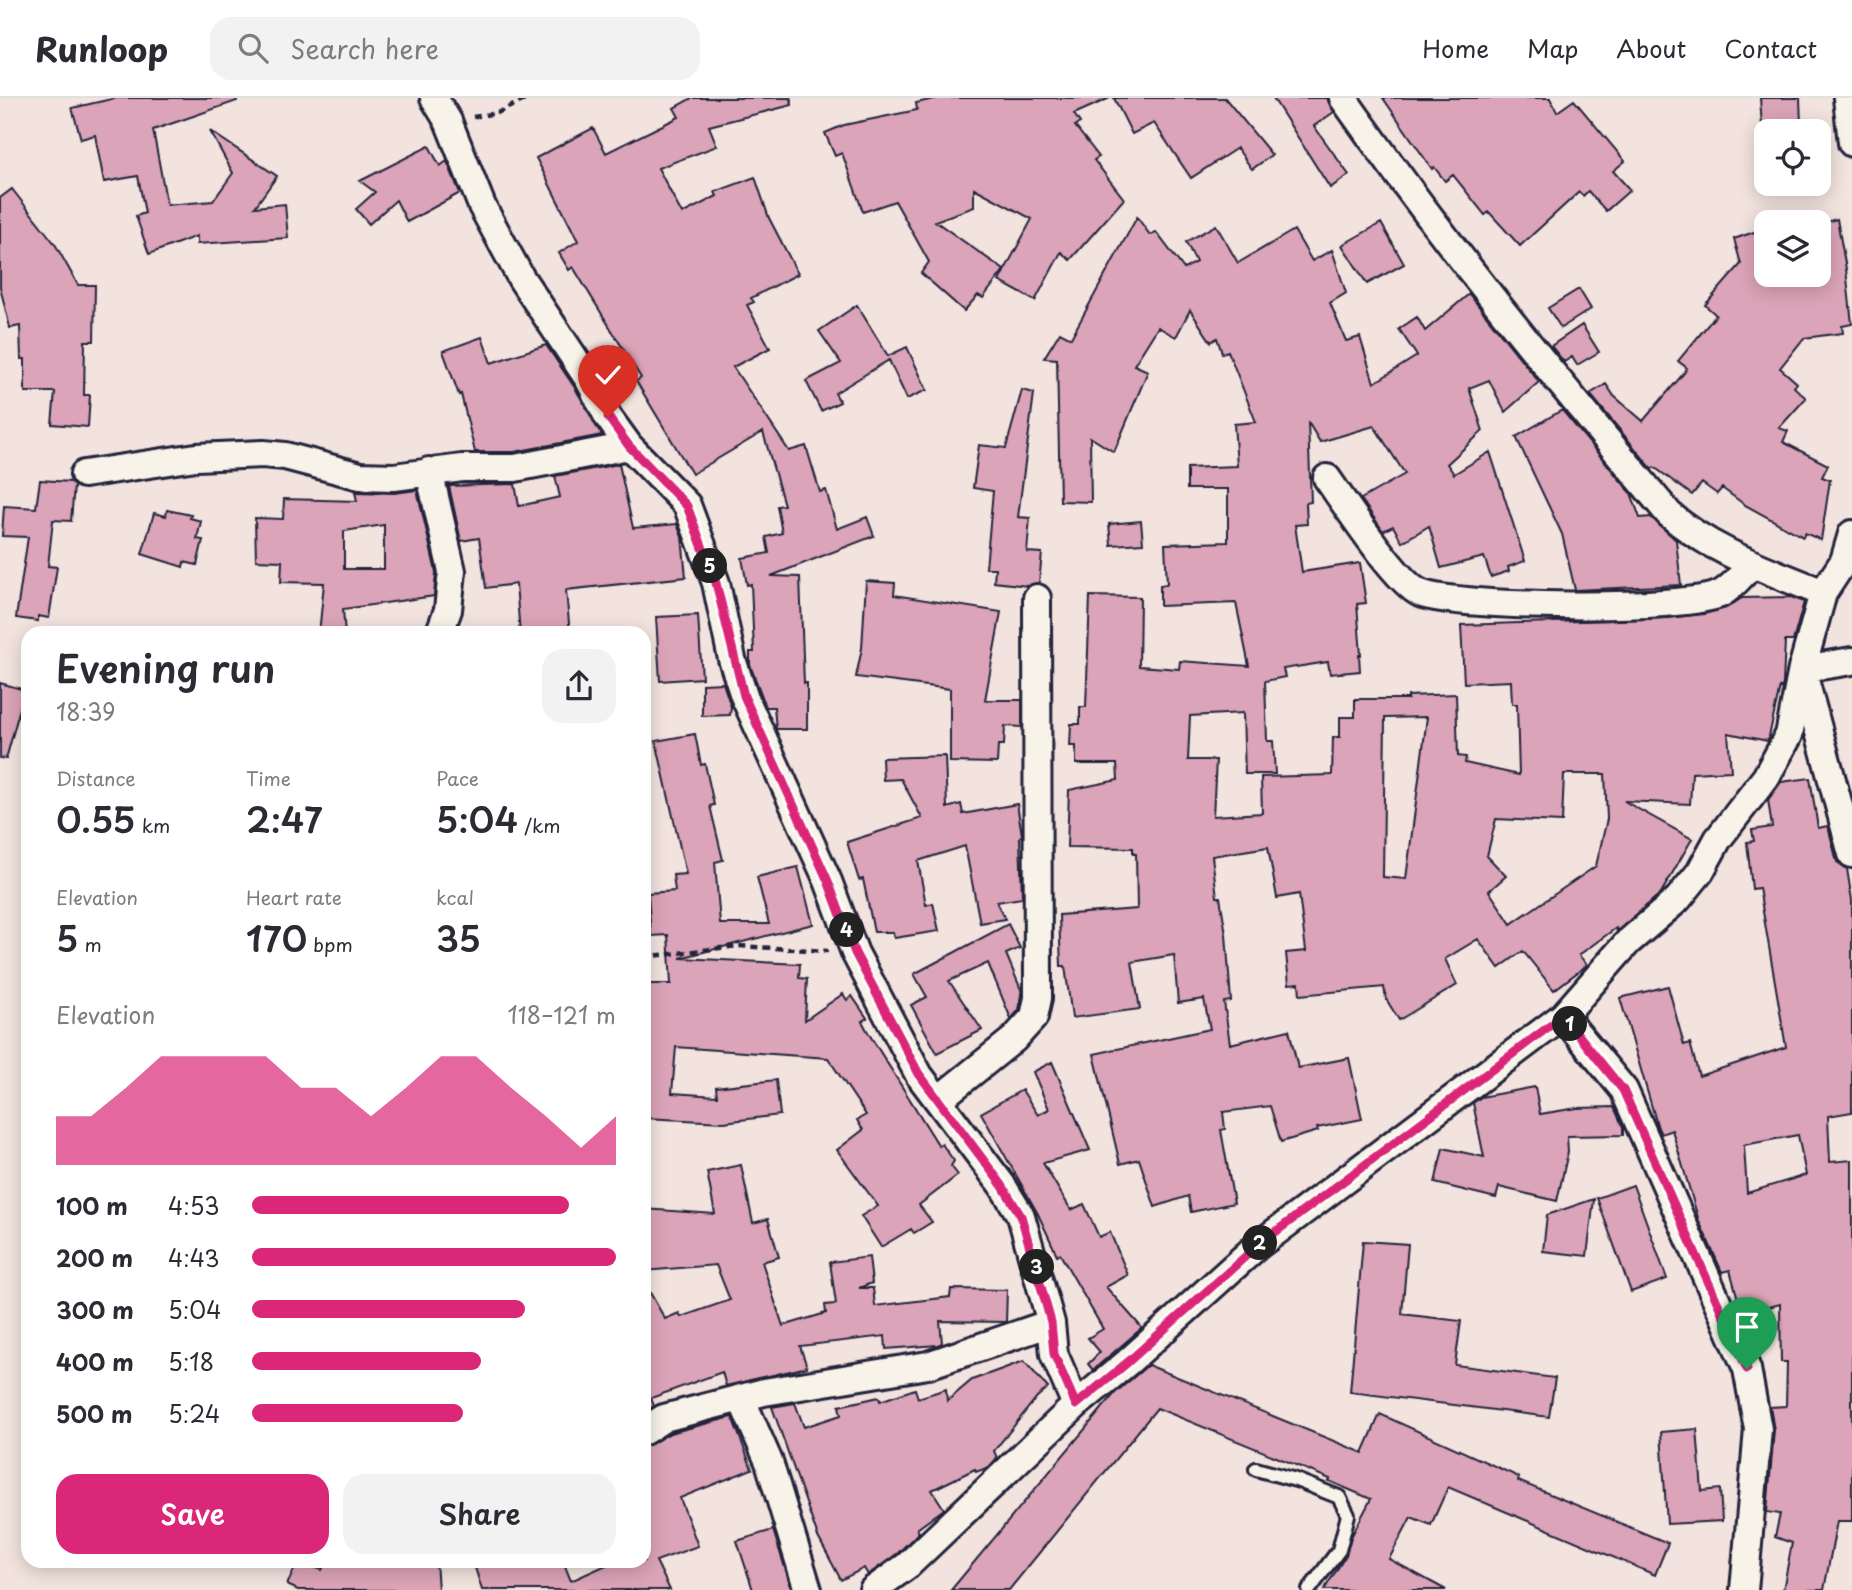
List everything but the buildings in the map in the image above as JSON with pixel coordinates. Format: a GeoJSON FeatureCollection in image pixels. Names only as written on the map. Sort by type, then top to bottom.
{"type":"FeatureCollection","features":[{"type":"Feature","properties":{"kind":"street"},"geometry":{"type":"LineString","coordinates":[[434,98],[447,121],[482,206],[521,278],[629,446],[687,506],[716,583],[744,696],[823,869],[855,953],[919,1074],[1002,1185],[1021,1216],[1051,1322],[1054,1354],[1076,1405]]}},
{"type":"Feature","properties":{"kind":"street"},"geometry":{"type":"LineString","coordinates":[[1343,98],[1388,163],[1567,392],[1669,514],[1684,527],[1753,564],[1823,593]]}},
{"type":"Feature","properties":{"kind":"street"},"geometry":{"type":"LineString","coordinates":[[1847,98],[1852,144]]}},
{"type":"Feature","properties":{"kind":"street"},"geometry":{"type":"LineString","coordinates":[[84,474],[196,457],[263,454],[285,456],[335,471],[376,478],[429,471],[515,468],[629,446]]}},
{"type":"Feature","properties":{"kind":"street"},"geometry":{"type":"LineString","coordinates":[[429,471],[452,571],[447,610],[442,626]]}},
{"type":"Feature","properties":{"kind":"street"},"geometry":{"type":"LineString","coordinates":[[1326,478],[1391,566],[1420,593],[1474,600],[1589,606],[1671,602],[1721,594],[1753,564]]}},
{"type":"Feature","properties":{"kind":"street"},"geometry":{"type":"LineString","coordinates":[[873,1590],[908,1564],[1076,1405],[1257,1246],[1563,1016],[1628,943],[1678,899],[1700,872],[1718,839],[1766,777],[1789,735],[1802,668],[1823,593],[1844,561],[1852,534]]}},
{"type":"Feature","properties":{"kind":"street"},"geometry":{"type":"LineString","coordinates":[[938,1100],[1014,1039],[1034,1017],[1038,998],[1037,598]]}},
{"type":"Feature","properties":{"kind":"street"},"geometry":{"type":"LineString","coordinates":[[1802,668],[1852,661]]}},
{"type":"Feature","properties":{"kind":"street"},"geometry":{"type":"LineString","coordinates":[[1802,668],[1852,854]]}},
{"type":"Feature","properties":{"kind":"street"},"geometry":{"type":"LineString","coordinates":[[1563,1016],[1623,1090],[1747,1369],[1758,1429],[1744,1590]]}},
{"type":"Feature","properties":{"kind":"street"},"geometry":{"type":"LineString","coordinates":[[651,1426],[664,1418],[741,1398],[928,1365],[1051,1322]]}},
{"type":"Feature","properties":{"kind":"street"},"geometry":{"type":"LineString","coordinates":[[741,1398],[769,1462],[808,1590]]}},
{"type":"Feature","properties":{"kind":"lane"},"geometry":{"type":"LineString","coordinates":[[1256,1469],[1296,1480],[1339,1497],[1348,1515],[1339,1550],[1309,1590]]}},
{"type":"Feature","properties":{"kind":"path"},"geometry":{"type":"LineString","coordinates":[[447,121],[497,113],[528,98]]}},
{"type":"Feature","properties":{"kind":"path"},"geometry":{"type":"LineString","coordinates":[[651,956],[738,946],[855,953]]}},
{"type":"Feature","properties":{"kind":"route"},"geometry":{"type":"LineString","coordinates":[[608,417],[629,446],[687,506],[716,583],[744,696],[828,881],[855,953],[928,1089],[1002,1185],[1021,1216],[1051,1322],[1054,1354],[1076,1405],[1257,1246],[1563,1016],[1623,1090],[1747,1369]]}}]}
